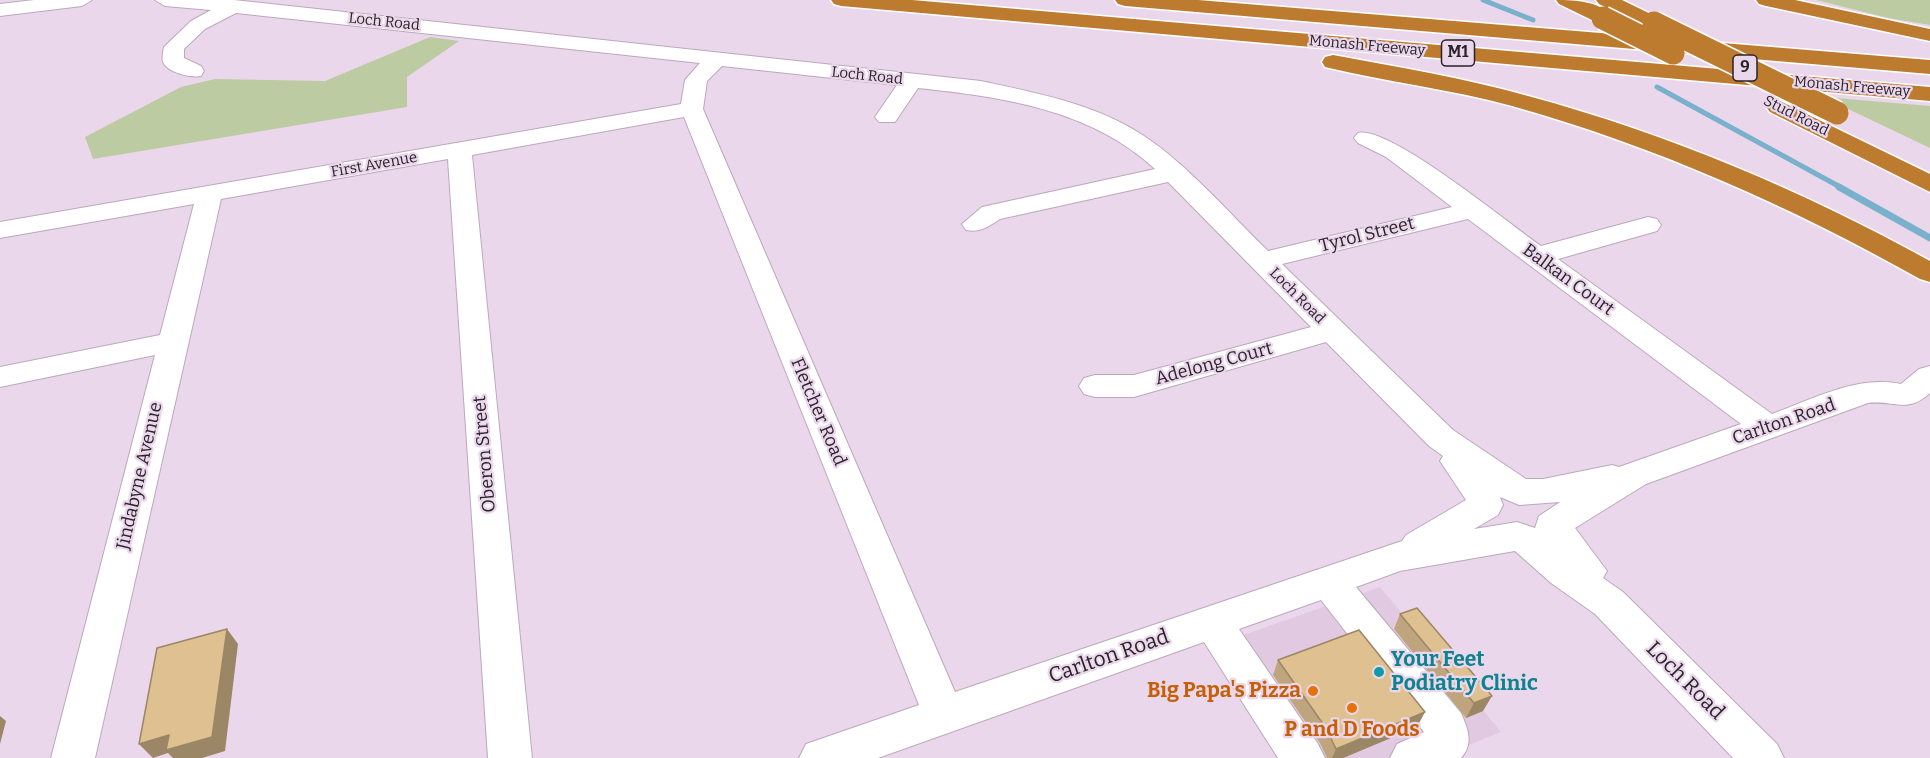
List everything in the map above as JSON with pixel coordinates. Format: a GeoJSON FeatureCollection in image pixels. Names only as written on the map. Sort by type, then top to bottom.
{"type":"FeatureCollection","features":[{"type":"Feature","properties":{"kind":"highway","name":"Monash Freeway"},"geometry":{"type":"LineString","coordinates":[[841,0],[1930,94]]}},
{"type":"Feature","properties":{"kind":"highway","name":"Monash Freeway"},"geometry":{"type":"LineString","coordinates":[[1125,0],[1930,67]]}},
{"type":"Feature","properties":{"kind":"highway","name":"Stud Road"},"geometry":{"type":"LineString","coordinates":[[1566,0],[1654,23],[1930,159]]}},
{"type":"Feature","properties":{"kind":"highway"},"geometry":{"type":"LineString","coordinates":[[1766,0],[1930,35]]}},
{"type":"Feature","properties":{"kind":"highway","name":"Stud Road"},"geometry":{"type":"LineString","coordinates":[[1604,9],[1778,107],[1930,184]]}},
{"type":"Feature","properties":{"kind":"highway"},"geometry":{"type":"LineString","coordinates":[[1017,16],[1280,53],[1454,85],[1519,100],[1589,121],[1704,164],[1783,198],[1930,273]]}},
{"type":"Feature","properties":{"kind":"street"},"geometry":{"type":"LineString","coordinates":[[0,10],[82,0]]}},
{"type":"Feature","properties":{"kind":"street","name":"Loch Road"},"geometry":{"type":"LineString","coordinates":[[165,0],[981,88],[1052,102],[1100,120],[1127,135],[1173,173],[1441,438],[1480,489],[1485,505]]}},
{"type":"Feature","properties":{"kind":"street"},"geometry":{"type":"LineString","coordinates":[[193,71],[173,61],[174,47],[198,25],[234,6]]}},
{"type":"Feature","properties":{"kind":"street"},"geometry":{"type":"LineString","coordinates":[[692,109],[696,80],[716,59]]}},
{"type":"Feature","properties":{"kind":"street"},"geometry":{"type":"LineString","coordinates":[[887,117],[911,81]]}},
{"type":"Feature","properties":{"kind":"street","name":"First Avenue"},"geometry":{"type":"LineString","coordinates":[[0,230],[692,109]]}},
{"type":"Feature","properties":{"kind":"street","name":"Fletcher Road"},"geometry":{"type":"LineString","coordinates":[[692,109],[944,715]]}},
{"type":"Feature","properties":{"kind":"street","name":"Balkan Court"},"geometry":{"type":"LineString","coordinates":[[1366,138],[1395,152],[1767,427]]}},
{"type":"Feature","properties":{"kind":"street","name":"Oberon Street"},"geometry":{"type":"LineString","coordinates":[[459,149],[510,758]]}},
{"type":"Feature","properties":{"kind":"street"},"geometry":{"type":"LineString","coordinates":[[975,224],[991,213],[1173,173]]}},
{"type":"Feature","properties":{"kind":"street","name":"Jindabyne Avenue"},"geometry":{"type":"LineString","coordinates":[[73,758],[209,194]]}},
{"type":"Feature","properties":{"kind":"street","name":"Tyrol Street"},"geometry":{"type":"LineString","coordinates":[[1262,261],[1471,210]]}},
{"type":"Feature","properties":{"kind":"street"},"geometry":{"type":"LineString","coordinates":[[1536,256],[1648,225]]}},
{"type":"Feature","properties":{"kind":"street","name":"Adelong Court"},"geometry":{"type":"LineString","coordinates":[[1095,386],[1134,386],[1332,331]]}},
{"type":"Feature","properties":{"kind":"street"},"geometry":{"type":"LineString","coordinates":[[0,377],[172,342]]}},
{"type":"Feature","properties":{"kind":"street","name":"Carlton Road"},"geometry":{"type":"LineString","coordinates":[[1552,526],[1576,507],[1634,475],[1864,393],[1922,392]]}},
{"type":"Feature","properties":{"kind":"street","name":"Loch Road"},"geometry":{"type":"LineString","coordinates":[[1441,438],[1520,492]]}},
{"type":"Feature","properties":{"kind":"street","name":"Carlton Road"},"geometry":{"type":"LineString","coordinates":[[1520,492],[1543,492],[1634,475]]}},
{"type":"Feature","properties":{"kind":"street"},"geometry":{"type":"LineString","coordinates":[[1520,492],[1540,502],[1552,518],[1552,526],[1544,536],[1536,538],[1517,536],[1507,532],[1491,519],[1485,505],[1492,494],[1520,492]]}},
{"type":"Feature","properties":{"kind":"street","name":"Carlton Road"},"geometry":{"type":"LineString","coordinates":[[1398,557],[1485,505]]}},
{"type":"Feature","properties":{"kind":"street","name":"Loch Road"},"geometry":{"type":"LineString","coordinates":[[1552,526],[1560,540],[1583,564],[1609,603]]}},
{"type":"Feature","properties":{"kind":"street","name":"Loch Road"},"geometry":{"type":"LineString","coordinates":[[1517,536],[1529,541],[1564,572],[1609,603],[1762,758]]}},
{"type":"Feature","properties":{"kind":"street","name":"Carlton Road"},"geometry":{"type":"LineString","coordinates":[[821,758],[1398,557],[1517,536]]}},
{"type":"Feature","properties":{"kind":"street"},"geometry":{"type":"LineString","coordinates":[[1328,581],[1446,727],[1448,743],[1412,758]]}},
{"type":"Feature","properties":{"kind":"street"},"geometry":{"type":"LineString","coordinates":[[1212,621],[1303,758]]}},
{"type":"Feature","properties":{"kind":"shaded area"},"geometry":{"type":"Polygon","coordinates":[[[1380,587],[1501,732],[1437,758],[1294,758],[1218,644],[1380,587]]]}},
{"type":"Feature","properties":{"kind":"green space"},"geometry":{"type":"Polygon","coordinates":[[[1816,0],[1930,0],[1930,25],[1888,18],[1816,0]]]}},
{"type":"Feature","properties":{"kind":"green space"},"geometry":{"type":"Polygon","coordinates":[[[430,37],[459,41],[407,77],[407,107],[93,159],[85,137],[181,87],[215,79],[325,81],[430,37]]]}},
{"type":"Feature","properties":{"kind":"green space"},"geometry":{"type":"Polygon","coordinates":[[[1823,97],[1930,106],[1930,148],[1823,97]]]}},
{"type":"Feature","properties":{"kind":"building"},"geometry":{"type":"Polygon","coordinates":[[[1417,608],[1492,696],[1474,703],[1400,614],[1417,608]]]}},
{"type":"Feature","properties":{"kind":"building"},"geometry":{"type":"Polygon","coordinates":[[[227,629],[212,737],[166,750],[169,735],[139,744],[157,648],[227,629]]]}},
{"type":"Feature","properties":{"kind":"building"},"geometry":{"type":"Polygon","coordinates":[[[1359,630],[1425,712],[1336,749],[1326,728],[1278,660],[1359,630]]]}},
{"type":"Feature","properties":{"kind":"waterway"},"geometry":{"type":"LineString","coordinates":[[1483,0],[1533,20]]}},
{"type":"Feature","properties":{"kind":"waterway"},"geometry":{"type":"LineString","coordinates":[[1657,87],[1842,188]]}},
{"type":"Feature","properties":{"kind":"waterway"},"geometry":{"type":"LineString","coordinates":[[1839,187],[1930,238]]}},
{"type":"Feature","properties":{"kind":"place","name":"Your Feet Podiatry Clinic"},"geometry":{"type":"Point","coordinates":[1379,672]}},
{"type":"Feature","properties":{"kind":"place","name":"Big Papa's Pizza"},"geometry":{"type":"Point","coordinates":[1313,691]}},
{"type":"Feature","properties":{"kind":"place","name":"P and D Foods"},"geometry":{"type":"Point","coordinates":[1352,708]}}]}
